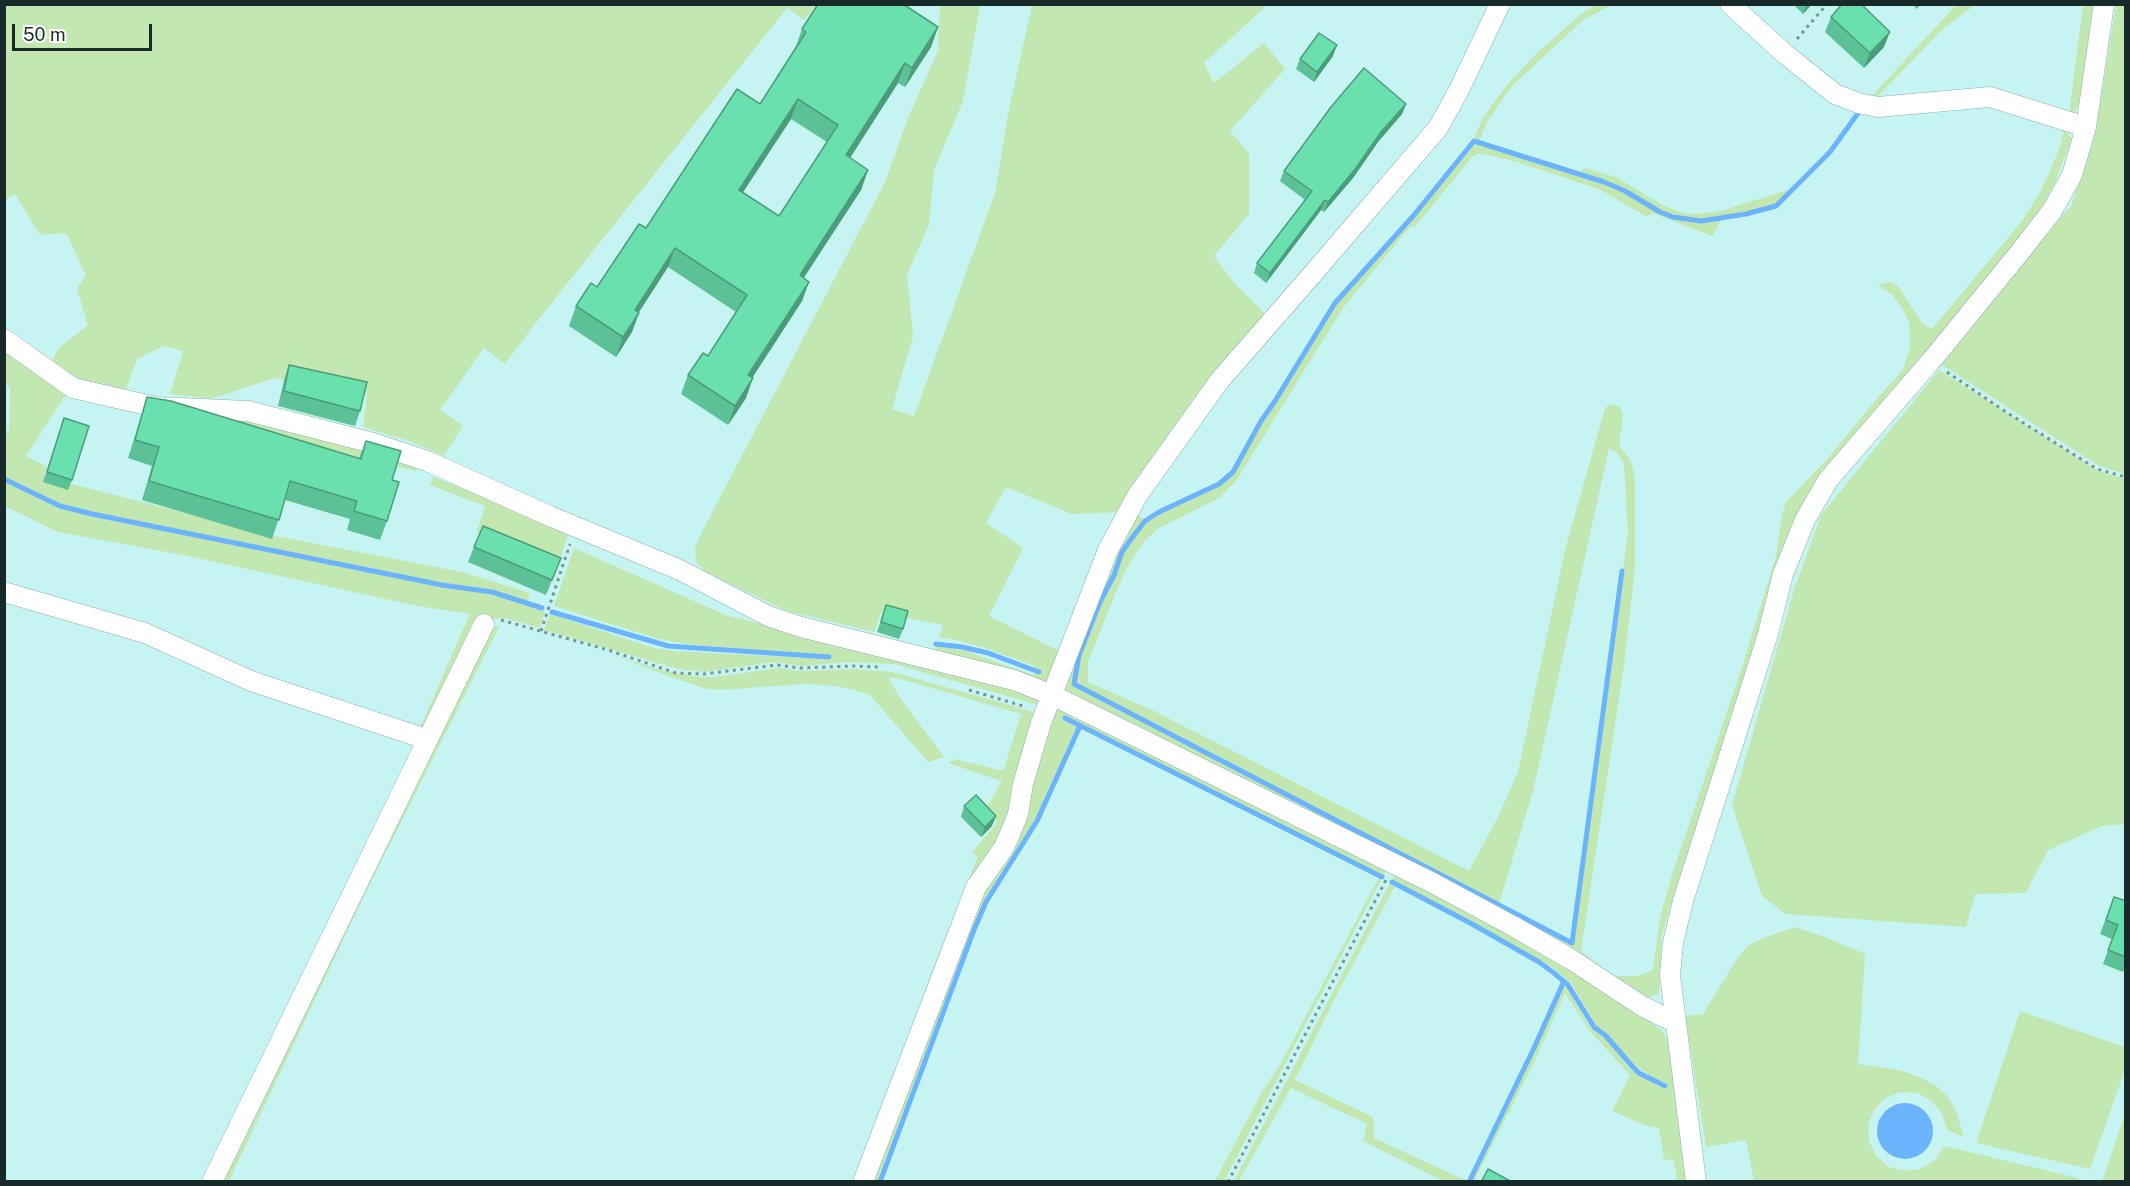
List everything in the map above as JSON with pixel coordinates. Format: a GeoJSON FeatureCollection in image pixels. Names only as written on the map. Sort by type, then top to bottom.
{"type":"FeatureCollection","features":[{"type":"Feature","properties":{"kind":"street"},"geometry":{"type":"LineString","coordinates":[[863,1182],[976,887],[1003,849],[1018,814],[1023,784],[1049,703],[1108,550],[1137,496],[1220,380],[1438,128],[1500,4]]}},
{"type":"Feature","properties":{"kind":"street"},"geometry":{"type":"LineString","coordinates":[[1730,4],[1785,54],[1836,94],[1858,103],[1878,107],[1990,97],[2086,127]]}},
{"type":"Feature","properties":{"kind":"street"},"geometry":{"type":"LineString","coordinates":[[1696,1182],[1670,975],[1673,943],[1683,901],[1768,634],[1783,574],[1805,520],[1828,480],[1931,361],[2052,211],[2072,175],[2086,127],[2104,4]]}},
{"type":"Feature","properties":{"kind":"street"},"geometry":{"type":"LineString","coordinates":[[4,339],[73,388],[156,407],[248,411],[372,443],[427,461],[680,570],[768,616],[801,627],[1014,680],[1049,703],[1394,865],[1513,926],[1572,960],[1642,1006],[1676,1023]]}},
{"type":"Feature","properties":{"kind":"street"},"geometry":{"type":"LineString","coordinates":[[4,592],[145,633],[251,681],[426,739]]}},
{"type":"Feature","properties":{"kind":"street"},"geometry":{"type":"LineString","coordinates":[[212,1182],[484,624]]}},
{"type":"Feature","properties":{"kind":"path"},"geometry":{"type":"LineString","coordinates":[[1785,54],[1827,4]]}},
{"type":"Feature","properties":{"kind":"path"},"geometry":{"type":"LineString","coordinates":[[1931,361],[2006,412],[2097,469],[2126,477]]}},
{"type":"Feature","properties":{"kind":"path"},"geometry":{"type":"LineString","coordinates":[[541,631],[576,527]]}},
{"type":"Feature","properties":{"kind":"path"},"geometry":{"type":"LineString","coordinates":[[484,624],[501,620],[608,650],[676,673],[704,674],[777,665],[800,668],[852,666],[882,668]]}},
{"type":"Feature","properties":{"kind":"path"},"geometry":{"type":"LineString","coordinates":[[969,690],[1049,703]]}},
{"type":"Feature","properties":{"kind":"path"},"geometry":{"type":"LineString","coordinates":[[1228,1182],[1394,865]]}},
{"type":"Feature","properties":{"kind":"green space"},"geometry":{"type":"Polygon","coordinates":[[[5,5],[816,5],[804,20],[787,8],[505,364],[484,348],[440,410],[463,426],[444,456],[409,441],[363,427],[367,393],[275,378],[211,399],[170,394],[183,351],[163,346],[137,359],[126,389],[91,386],[51,363],[58,349],[88,325],[77,289],[86,275],[66,233],[40,235],[15,194],[5,200],[5,5]]]}},
{"type":"Feature","properties":{"kind":"green space"},"geometry":{"type":"Polygon","coordinates":[[[940,5],[980,5],[963,101],[934,170],[929,225],[907,274],[913,336],[892,409],[914,416],[995,193],[1008,114],[1032,5],[1267,5],[1204,63],[1214,83],[1264,43],[1285,69],[1230,131],[1249,153],[1249,214],[1214,256],[1234,283],[1266,315],[1121,512],[1072,514],[1006,487],[986,523],[1023,548],[989,616],[1061,652],[1048,688],[932,655],[936,646],[966,651],[1031,674],[1040,673],[1034,666],[985,648],[939,638],[943,625],[881,613],[874,632],[787,611],[705,572],[696,562],[695,548],[703,530],[885,182],[908,118],[938,51],[940,5]]]}},
{"type":"Feature","properties":{"kind":"green space"},"geometry":{"type":"Polygon","coordinates":[[[1597,5],[1611,5],[1582,21],[1511,87],[1487,122],[1479,141],[1474,139],[1483,117],[1511,80],[1537,53],[1581,14],[1597,5]]]}},
{"type":"Feature","properties":{"kind":"green space"},"geometry":{"type":"Polygon","coordinates":[[[1956,5],[1975,5],[1945,27],[1874,100],[1870,98],[1956,5]]]}},
{"type":"Feature","properties":{"kind":"green space"},"geometry":{"type":"Polygon","coordinates":[[[2083,5],[2093,5],[2080,101],[2076,110],[2069,115],[2083,5]]]}},
{"type":"Feature","properties":{"kind":"green space"},"geometry":{"type":"Polygon","coordinates":[[[2116,5],[2125,5],[2125,474],[2099,466],[1942,365],[2050,229],[2071,206],[2095,135],[2116,5]]]}},
{"type":"Feature","properties":{"kind":"green space"},"geometry":{"type":"Polygon","coordinates":[[[2064,129],[2072,139],[2053,187],[2033,222],[1829,471],[1749,668],[1678,882],[1662,934],[1659,994],[1650,997],[1631,992],[1063,689],[1110,555],[1136,513],[1144,520],[1121,552],[1099,601],[1078,655],[1074,685],[1573,945],[1628,532],[1624,464],[1617,453],[1609,448],[1533,791],[1499,904],[1076,683],[1080,656],[1123,553],[1135,536],[1146,522],[1220,486],[1234,473],[1262,422],[1277,402],[1336,303],[1415,216],[1475,143],[1603,183],[1673,218],[1700,222],[1722,219],[1712,236],[1652,213],[1647,217],[1601,190],[1517,162],[1479,153],[1472,157],[1415,227],[1410,227],[1343,308],[1236,481],[1219,498],[1159,528],[1144,541],[1124,573],[1088,662],[1088,682],[1154,711],[1469,871],[1499,815],[1518,772],[1565,550],[1605,408],[1610,404],[1620,407],[1623,415],[1619,445],[1631,461],[1635,479],[1635,568],[1624,665],[1581,951],[1613,976],[1637,976],[1653,970],[1660,919],[1671,878],[1743,664],[1776,556],[1786,502],[1828,458],[1903,370],[1910,346],[1909,322],[1892,295],[1878,284],[1891,282],[1898,286],[1922,323],[1932,329],[2022,221],[2042,189],[2060,147],[2064,129]]]}},
{"type":"Feature","properties":{"kind":"green space"},"geometry":{"type":"Polygon","coordinates":[[[1584,168],[1616,177],[1662,205],[1683,213],[1721,211],[1794,188],[1776,205],[1746,213],[1700,220],[1688,219],[1660,210],[1626,190],[1578,173],[1584,168]]]}},
{"type":"Feature","properties":{"kind":"green space"},"geometry":{"type":"Polygon","coordinates":[[[5,347],[69,390],[26,456],[47,467],[44,477],[276,536],[462,572],[530,593],[527,602],[492,590],[412,578],[93,513],[61,504],[11,482],[5,477],[5,432],[9,430],[10,389],[5,382],[5,347]]]}},
{"type":"Feature","properties":{"kind":"green space"},"geometry":{"type":"Polygon","coordinates":[[[1939,370],[2097,470],[2125,479],[2125,824],[2102,826],[2048,850],[2026,893],[1975,894],[1966,927],[1786,914],[1762,896],[1732,805],[1794,590],[1821,515],[1939,370]]]}},
{"type":"Feature","properties":{"kind":"green space"},"geometry":{"type":"Polygon","coordinates":[[[240,419],[418,464],[416,471],[271,435],[230,430],[240,419]]]}},
{"type":"Feature","properties":{"kind":"green space"},"geometry":{"type":"Polygon","coordinates":[[[433,477],[497,501],[568,535],[558,565],[477,532],[485,506],[430,485],[433,477]]]}},
{"type":"Feature","properties":{"kind":"green space"},"geometry":{"type":"Polygon","coordinates":[[[5,480],[59,507],[92,516],[411,580],[491,593],[545,612],[540,628],[504,618],[490,619],[426,731],[418,732],[470,614],[418,606],[188,556],[58,532],[5,506],[5,480]]]}},
{"type":"Feature","properties":{"kind":"green space"},"geometry":{"type":"Polygon","coordinates":[[[574,548],[728,616],[896,654],[1044,696],[1039,705],[894,664],[848,662],[802,666],[774,662],[704,672],[678,669],[544,630],[550,614],[654,648],[827,659],[827,655],[692,645],[658,639],[554,606],[574,548]]]}},
{"type":"Feature","properties":{"kind":"green space"},"geometry":{"type":"Polygon","coordinates":[[[500,625],[364,896],[229,1181],[218,1182],[491,629],[500,625]]]}},
{"type":"Feature","properties":{"kind":"green space"},"geometry":{"type":"Polygon","coordinates":[[[611,655],[661,670],[698,677],[715,677],[779,668],[801,671],[853,669],[892,672],[1038,713],[1018,793],[902,1057],[931,973],[978,856],[972,852],[998,822],[985,810],[1002,781],[948,763],[955,759],[999,770],[1004,769],[1021,714],[894,677],[889,679],[900,698],[944,757],[928,762],[871,696],[862,692],[836,686],[806,684],[719,690],[703,688],[611,655]]]}},
{"type":"Feature","properties":{"kind":"green space"},"geometry":{"type":"Polygon","coordinates":[[[1054,701],[1386,870],[1384,876],[1063,716],[1062,718],[1077,727],[1036,818],[1010,865],[987,899],[972,930],[879,1181],[866,1182],[1054,701]]]}},
{"type":"Feature","properties":{"kind":"green space"},"geometry":{"type":"Polygon","coordinates":[[[1395,874],[1484,916],[1632,1008],[1663,1032],[1668,1040],[1687,1181],[1677,1181],[1674,1159],[1664,1160],[1659,1128],[1647,1126],[1612,1111],[1630,1075],[1589,1030],[1565,993],[1534,1063],[1474,1181],[1471,1181],[1535,1049],[1564,983],[1590,1027],[1607,1038],[1628,1067],[1658,1086],[1665,1089],[1667,1087],[1666,1083],[1650,1076],[1630,1062],[1608,1035],[1597,1027],[1571,983],[1552,967],[1392,879],[1395,874]]]}},
{"type":"Feature","properties":{"kind":"green space"},"geometry":{"type":"Polygon","coordinates":[[[1379,877],[1382,878],[1224,1181],[1215,1181],[1262,1092],[1280,1065],[1379,877]]]}},
{"type":"Feature","properties":{"kind":"green space"},"geometry":{"type":"Polygon","coordinates":[[[1390,883],[1395,886],[1336,996],[1295,1080],[1373,1117],[1374,1138],[1467,1181],[1443,1181],[1363,1141],[1367,1124],[1291,1088],[1239,1181],[1234,1181],[1390,883]]]}},
{"type":"Feature","properties":{"kind":"green space"},"geometry":{"type":"Polygon","coordinates":[[[1795,927],[1865,954],[1858,1064],[1900,1070],[1919,1077],[1935,1085],[1947,1096],[1955,1108],[1964,1137],[1947,1130],[1942,1114],[1932,1101],[1918,1093],[1901,1092],[1886,1098],[1874,1110],[1868,1125],[1869,1141],[1876,1156],[1889,1167],[1905,1171],[1921,1169],[1935,1160],[1944,1146],[2078,1178],[2077,1181],[1754,1181],[1746,1140],[1706,1147],[1685,1016],[1703,1014],[1738,957],[1747,947],[1758,940],[1795,927]]]}},
{"type":"Feature","properties":{"kind":"green space"},"geometry":{"type":"Polygon","coordinates":[[[2020,1011],[2125,1047],[2125,1070],[2090,1169],[1976,1143],[2020,1011]]]}},
{"type":"Feature","properties":{"kind":"green space"},"geometry":{"type":"Polygon","coordinates":[[[2125,1114],[2125,1181],[2102,1181],[2125,1114]]]}},
{"type":"Feature","properties":{"kind":"water"},"geometry":{"type":"Polygon","coordinates":[[[1905,1103],[1916,1105],[1925,1111],[1931,1120],[1933,1131],[1931,1142],[1925,1151],[1916,1157],[1905,1159],[1894,1157],[1885,1151],[1879,1142],[1877,1131],[1879,1120],[1885,1111],[1894,1105],[1905,1103]]]}},
{"type":"Feature","properties":{"kind":"building"},"geometry":{"type":"Polygon","coordinates":[[[818,4],[903,4],[938,27],[912,68],[905,63],[846,155],[868,170],[800,275],[809,282],[748,375],[753,378],[735,406],[688,375],[703,353],[708,356],[747,295],[675,248],[635,310],[639,313],[623,337],[576,306],[591,283],[597,287],[639,224],[646,228],[737,89],[760,104],[806,32],[802,29],[818,4]],[[798,99],[739,190],[779,216],[838,125],[798,99]]]}},
{"type":"Feature","properties":{"kind":"building"},"geometry":{"type":"Polygon","coordinates":[[[1842,4],[1861,4],[1890,32],[1870,53],[1831,17],[1842,4]]]}},
{"type":"Feature","properties":{"kind":"building"},"geometry":{"type":"Polygon","coordinates":[[[1319,33],[1337,45],[1317,72],[1300,59],[1319,33]]]}},
{"type":"Feature","properties":{"kind":"building"},"geometry":{"type":"Polygon","coordinates":[[[1364,68],[1406,104],[1381,132],[1328,202],[1325,200],[1270,273],[1257,263],[1312,191],[1284,171],[1331,107],[1364,68]]]}},
{"type":"Feature","properties":{"kind":"building"},"geometry":{"type":"Polygon","coordinates":[[[289,365],[367,382],[360,411],[284,391],[289,365]]]}},
{"type":"Feature","properties":{"kind":"building"},"geometry":{"type":"Polygon","coordinates":[[[147,397],[171,401],[361,459],[366,441],[401,451],[392,480],[399,482],[387,521],[354,511],[357,501],[290,481],[279,520],[149,481],[159,447],[135,440],[147,397]]]}},
{"type":"Feature","properties":{"kind":"building"},"geometry":{"type":"Polygon","coordinates":[[[64,418],[89,426],[72,480],[47,472],[64,418]]]}},
{"type":"Feature","properties":{"kind":"building"},"geometry":{"type":"Polygon","coordinates":[[[483,526],[561,558],[552,580],[474,547],[483,526]]]}},
{"type":"Feature","properties":{"kind":"building"},"geometry":{"type":"Polygon","coordinates":[[[886,605],[908,611],[903,629],[881,622],[886,605]]]}},
{"type":"Feature","properties":{"kind":"building"},"geometry":{"type":"Polygon","coordinates":[[[976,795],[996,816],[985,827],[964,806],[976,795]]]}},
{"type":"Feature","properties":{"kind":"building"},"geometry":{"type":"Polygon","coordinates":[[[2114,897],[2126,901],[2126,957],[2108,950],[2118,925],[2106,920],[2114,897]]]}},
{"type":"Feature","properties":{"kind":"building"},"geometry":{"type":"Polygon","coordinates":[[[1488,1169],[1512,1182],[1481,1182],[1488,1169]]]}},
{"type":"Feature","properties":{"kind":"waterway"},"geometry":{"type":"LineString","coordinates":[[1622,571],[1572,943],[1074,684],[1079,655],[1100,602],[1114,575],[1122,552],[1134,535],[1145,521],[1159,512],[1219,484],[1233,472],[1261,421],[1335,303],[1414,215],[1474,141],[1604,182],[1673,217],[1701,221],[1746,214],[1776,206],[1830,152],[1861,109]]}},
{"type":"Feature","properties":{"kind":"waterway"},"geometry":{"type":"LineString","coordinates":[[4,479],[60,506],[92,514],[442,585],[492,592],[542,608]]}},
{"type":"Feature","properties":{"kind":"waterway"},"geometry":{"type":"LineString","coordinates":[[552,612],[668,646],[829,657]]}},
{"type":"Feature","properties":{"kind":"waterway"},"geometry":{"type":"LineString","coordinates":[[936,644],[988,653],[1039,672]]}},
{"type":"Feature","properties":{"kind":"waterway"},"geometry":{"type":"LineString","coordinates":[[1065,718],[1382,877]]}},
{"type":"Feature","properties":{"kind":"waterway"},"geometry":{"type":"LineString","coordinates":[[880,1182],[986,902],[1037,821],[1080,726]]}},
{"type":"Feature","properties":{"kind":"waterway"},"geometry":{"type":"LineString","coordinates":[[1392,882],[1472,924],[1554,973],[1568,985],[1594,1027],[1605,1035],[1632,1066],[1639,1073],[1665,1086]]}},
{"type":"Feature","properties":{"kind":"waterway"},"geometry":{"type":"LineString","coordinates":[[1469,1182],[1564,981]]}}]}
